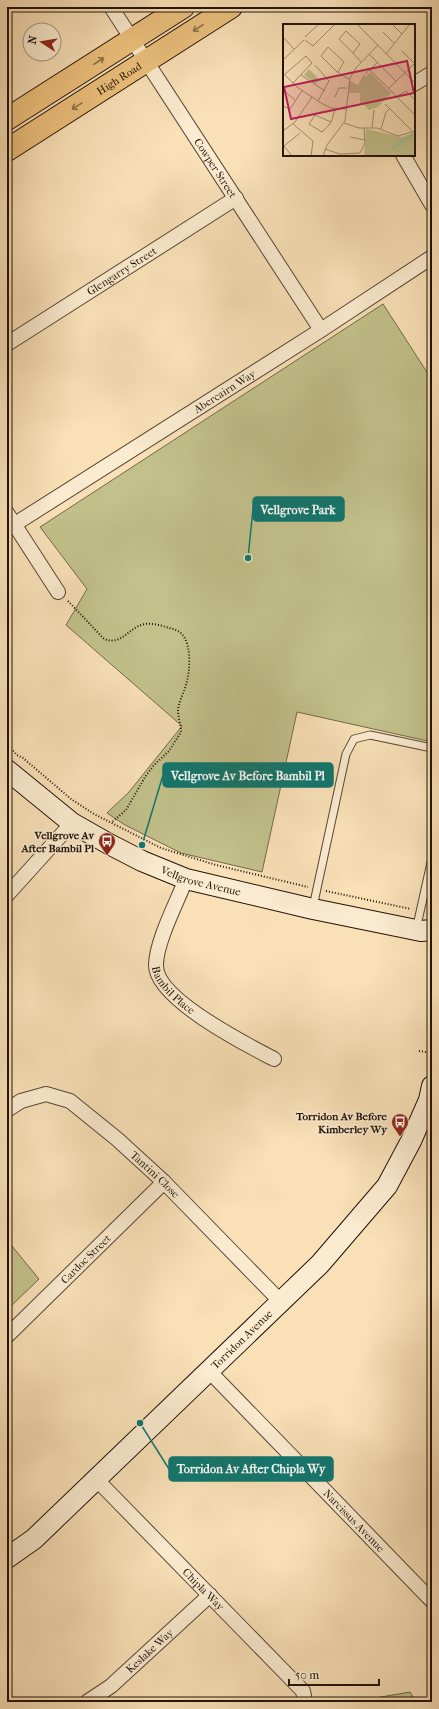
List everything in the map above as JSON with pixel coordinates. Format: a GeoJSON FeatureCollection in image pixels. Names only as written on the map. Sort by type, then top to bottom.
{"type":"FeatureCollection","features":[{"type":"Feature","properties":{"kind":"main road"},"geometry":{"type":"LineString","coordinates":[[7,119],[183,7]]}},
{"type":"Feature","properties":{"kind":"main road","name":"High Road"},"geometry":{"type":"LineString","coordinates":[[7,150],[231,7]]}},
{"type":"Feature","properties":{"kind":"street","name":"Cowper Street"},"geometry":{"type":"LineString","coordinates":[[111,7],[321,330]]}},
{"type":"Feature","properties":{"kind":"street"},"geometry":{"type":"LineString","coordinates":[[415,83],[432,73]]}},
{"type":"Feature","properties":{"kind":"street"},"geometry":{"type":"LineString","coordinates":[[404,156],[432,205]]}},
{"type":"Feature","properties":{"kind":"street","name":"Glengarry Street"},"geometry":{"type":"LineString","coordinates":[[7,344],[236,198]]}},
{"type":"Feature","properties":{"kind":"street","name":"Abercairn Way"},"geometry":{"type":"LineString","coordinates":[[11,518],[321,330],[432,257]]}},
{"type":"Feature","properties":{"kind":"street"},"geometry":{"type":"LineString","coordinates":[[11,518],[58,592]]}},
{"type":"Feature","properties":{"kind":"street","name":"Vellgrove Avenue"},"geometry":{"type":"LineString","coordinates":[[7,770],[72,823],[142,862],[186,879],[313,909],[424,928]]}},
{"type":"Feature","properties":{"kind":"street"},"geometry":{"type":"LineString","coordinates":[[7,895],[72,823]]}},
{"type":"Feature","properties":{"kind":"street","name":"Bambil Place"},"geometry":{"type":"LineString","coordinates":[[186,879],[158,950],[156,967],[162,982],[191,1010],[209,1023],[274,1060]]}},
{"type":"Feature","properties":{"kind":"street","name":"Tantini Close"},"geometry":{"type":"LineString","coordinates":[[7,1110],[21,1101],[46,1094],[70,1101],[117,1139],[164,1182],[281,1302]]}},
{"type":"Feature","properties":{"kind":"street","name":"Torridon Avenue"},"geometry":{"type":"LineString","coordinates":[[7,1558],[34,1539],[210,1372],[320,1264],[386,1186],[411,1141],[431,1096]]}},
{"type":"Feature","properties":{"kind":"street","name":"Cardoc Street"},"geometry":{"type":"LineString","coordinates":[[7,1336],[164,1182]]}},
{"type":"Feature","properties":{"kind":"street","name":"Narcissus Avenue"},"geometry":{"type":"LineString","coordinates":[[210,1372],[432,1601]]}},
{"type":"Feature","properties":{"kind":"street","name":"Chipla Way"},"geometry":{"type":"LineString","coordinates":[[96,1479],[303,1691],[304,1702]]}},
{"type":"Feature","properties":{"kind":"street","name":"Keslake Way"},"geometry":{"type":"LineString","coordinates":[[86,1702],[111,1686],[210,1595]]}},
{"type":"Feature","properties":{"kind":"lane"},"geometry":{"type":"LineString","coordinates":[[313,909],[346,754],[354,739],[370,735],[432,748]]}},
{"type":"Feature","properties":{"kind":"lane"},"geometry":{"type":"LineString","coordinates":[[424,928],[432,858]]}},
{"type":"Feature","properties":{"kind":"path"},"geometry":{"type":"LineString","coordinates":[[58,592],[104,639],[116,641],[135,628],[144,624],[153,624],[174,629],[182,633],[187,641],[189,652],[187,681],[180,700],[178,712],[181,732],[169,751],[154,765],[145,777],[126,810],[111,823]]}},
{"type":"Feature","properties":{"kind":"path"},"geometry":{"type":"LineString","coordinates":[[7,744],[17,755],[24,758],[71,799],[111,823],[161,848],[216,865],[317,889],[424,928]]}},
{"type":"Feature","properties":{"kind":"path"},"geometry":{"type":"LineString","coordinates":[[419,1051],[432,1053]]}},
{"type":"Feature","properties":{"kind":"shaded area"},"geometry":{"type":"Polygon","coordinates":[[[383,304],[432,380],[432,742],[297,712],[262,872],[181,853],[125,825],[107,813],[129,792],[182,726],[66,625],[87,589],[40,527],[383,304]]]}},
{"type":"Feature","properties":{"kind":"shaded area"},"geometry":{"type":"Polygon","coordinates":[[[7,1240],[39,1279],[7,1310],[7,1240]]]}},
{"type":"Feature","properties":{"kind":"shaded area"},"geometry":{"type":"Polygon","coordinates":[[[410,1692],[416,1702],[352,1702],[410,1692]]]}},
{"type":"Feature","properties":{"kind":"place","name":"Vellgrove Park"},"geometry":{"type":"Point","coordinates":[248,558]}},
{"type":"Feature","properties":{"kind":"place","name":"Vellgrove Av Before Bambil Pl"},"geometry":{"type":"Point","coordinates":[142,845]}},
{"type":"Feature","properties":{"kind":"place","name":"Vellgrove Av After Bambil Pl"},"geometry":{"type":"Point","coordinates":[107,856]}},
{"type":"Feature","properties":{"kind":"place","name":"Torridon Av Before Kimberley Wy"},"geometry":{"type":"Point","coordinates":[400,1137]}},
{"type":"Feature","properties":{"kind":"place","name":"Torridon Av After Chipla Wy"},"geometry":{"type":"Point","coordinates":[140,1423]}}]}
